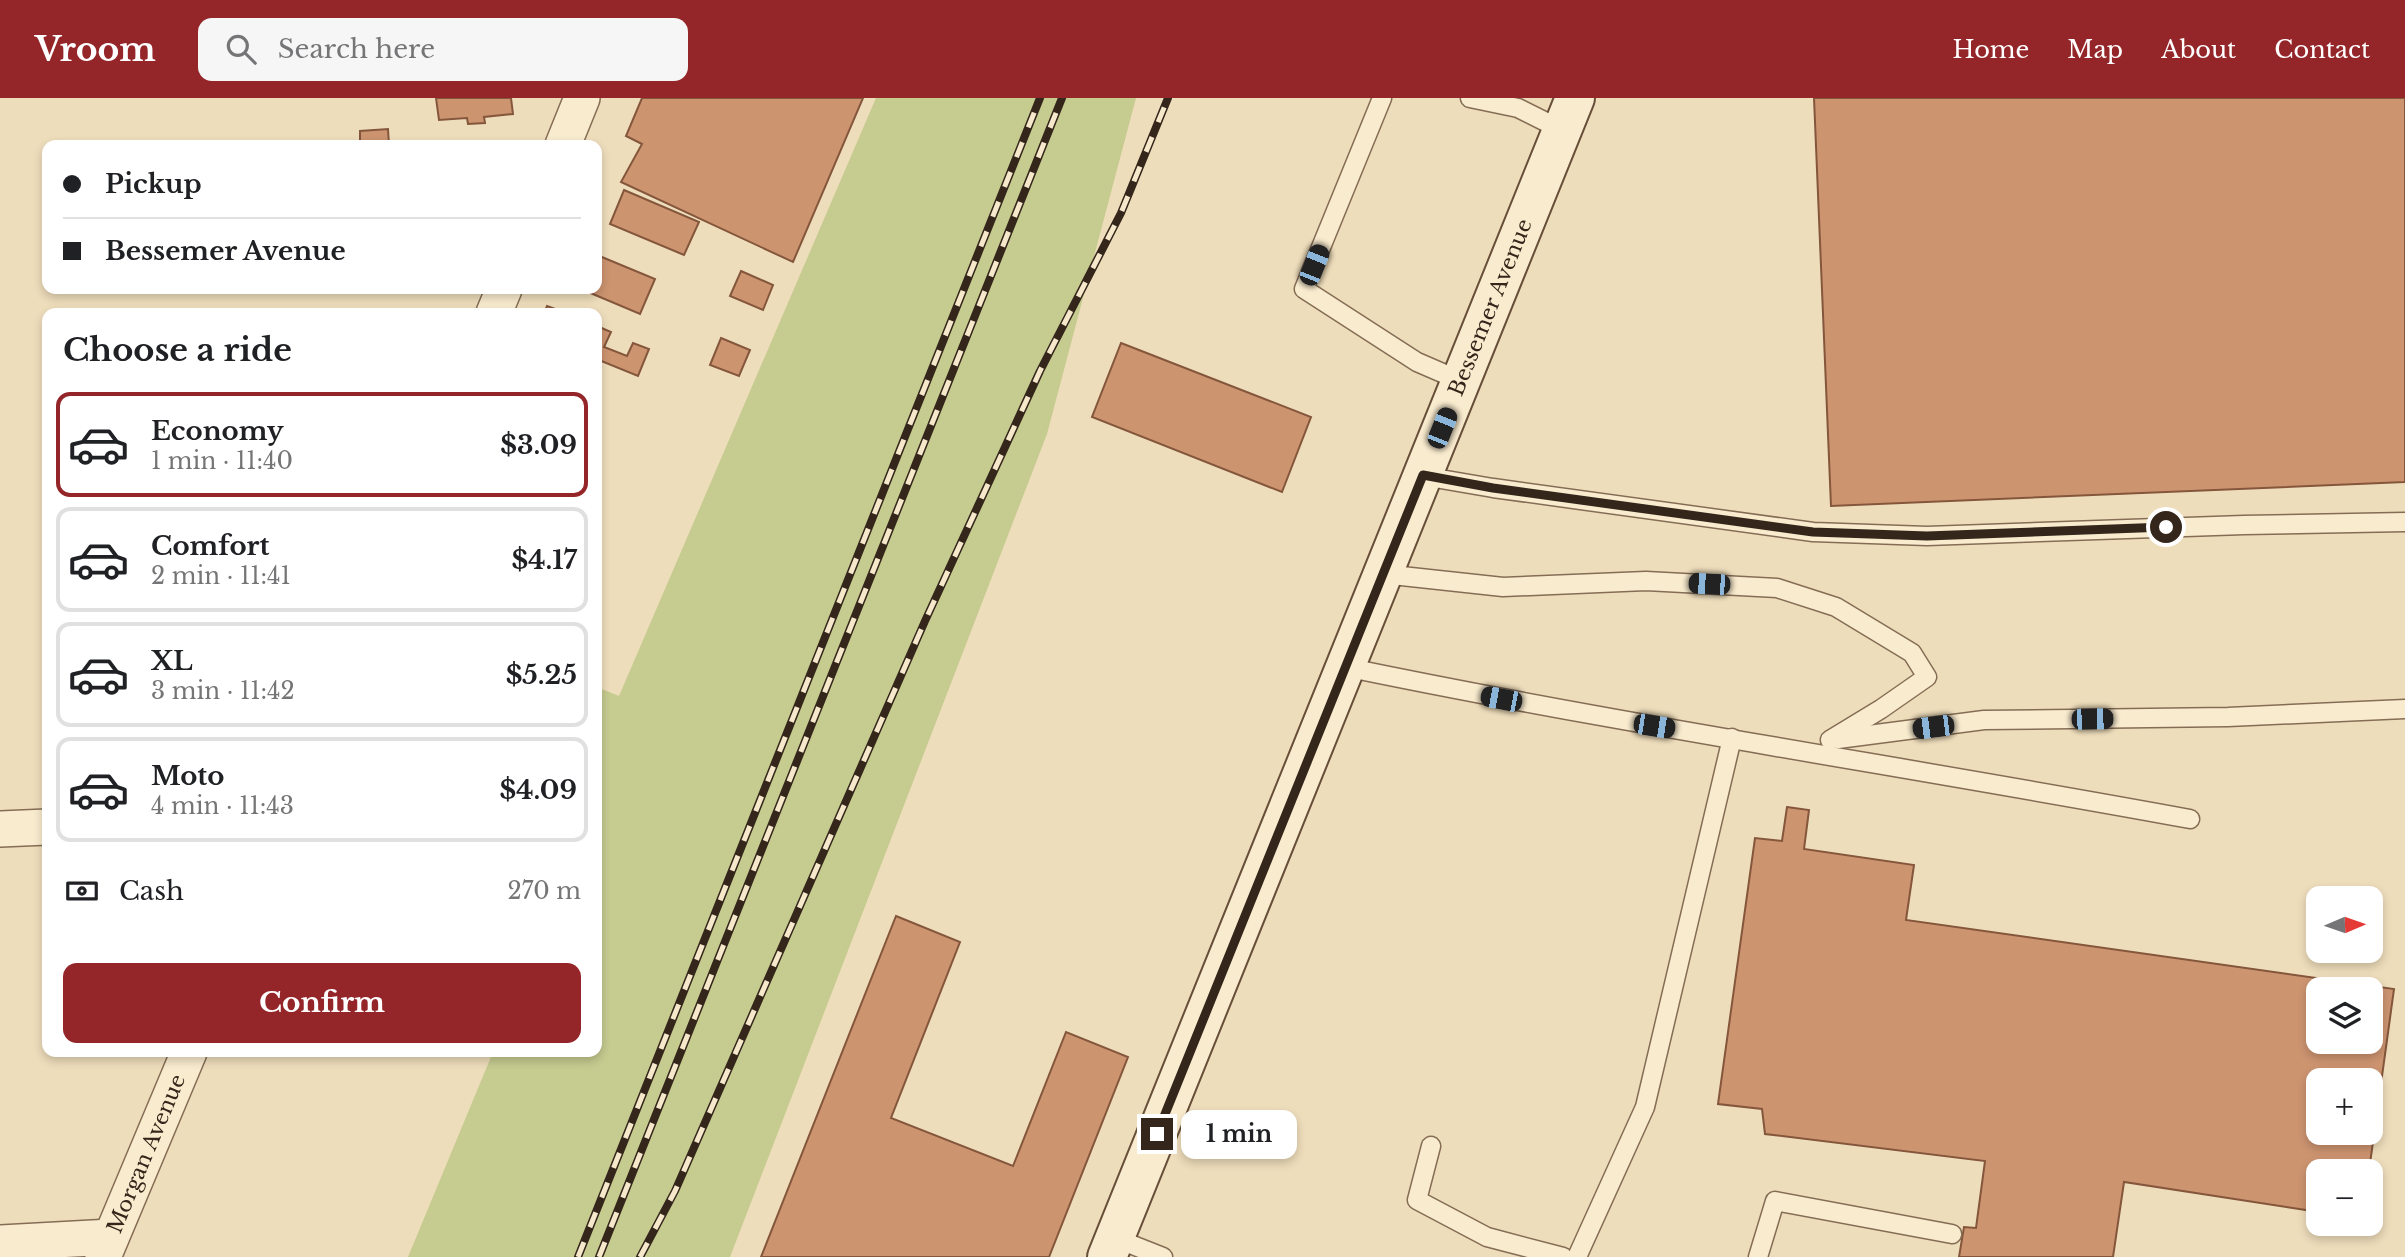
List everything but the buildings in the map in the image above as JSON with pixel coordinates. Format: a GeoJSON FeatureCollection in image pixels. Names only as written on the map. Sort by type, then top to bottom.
{"type":"FeatureCollection","features":[{"type":"Feature","properties":{"kind":"street"},"geometry":{"type":"LineString","coordinates":[[565,140],[582,98]]}},
{"type":"Feature","properties":{"kind":"street","name":"Bessemer Avenue"},"geometry":{"type":"LineString","coordinates":[[1111,1247],[1569,114]]}},
{"type":"Feature","properties":{"kind":"street"},"geometry":{"type":"LineString","coordinates":[[0,829],[42,827]]}},
{"type":"Feature","properties":{"kind":"street","name":"Morgan Avenue"},"geometry":{"type":"LineString","coordinates":[[107,1247],[187,1057]]}},
{"type":"Feature","properties":{"kind":"street"},"geometry":{"type":"LineString","coordinates":[[0,1243],[107,1247]]}},
{"type":"Feature","properties":{"kind":"lane"},"geometry":{"type":"LineString","coordinates":[[1382,98],[1304,289],[1417,362],[1461,381]]}},
{"type":"Feature","properties":{"kind":"lane"},"geometry":{"type":"LineString","coordinates":[[1470,98],[1518,108],[1569,114]]}},
{"type":"Feature","properties":{"kind":"lane"},"geometry":{"type":"LineString","coordinates":[[1423,475],[1493,488],[1813,532],[1927,536],[2405,522]]}},
{"type":"Feature","properties":{"kind":"lane"},"geometry":{"type":"LineString","coordinates":[[1383,574],[1503,587],[1646,581],[1777,588],[1836,607],[1912,653],[1927,677],[1830,740]]}},
{"type":"Feature","properties":{"kind":"lane"},"geometry":{"type":"LineString","coordinates":[[1345,667],[1552,709],[1779,746],[2190,819]]}},
{"type":"Feature","properties":{"kind":"lane"},"geometry":{"type":"LineString","coordinates":[[1779,746],[1984,720],[2228,718],[2405,709]]}},
{"type":"Feature","properties":{"kind":"lane"},"geometry":{"type":"LineString","coordinates":[[1577,1257],[1645,1107],[1732,738]]}},
{"type":"Feature","properties":{"kind":"lane"},"geometry":{"type":"LineString","coordinates":[[1431,1146],[1417,1200],[1487,1237],[1563,1257]]}},
{"type":"Feature","properties":{"kind":"lane"},"geometry":{"type":"LineString","coordinates":[[1758,1257],[1775,1201],[1952,1234]]}},
{"type":"Feature","properties":{"kind":"lane"},"geometry":{"type":"LineString","coordinates":[[1111,1247],[1163,1257]]}},
{"type":"Feature","properties":{"kind":"green space"},"geometry":{"type":"Polygon","coordinates":[[[876,98],[1136,98],[1047,434],[730,1257],[408,1257],[491,1057],[602,1057],[602,689],[619,696],[876,98]]]}},
{"type":"Feature","properties":{"kind":"railway"},"geometry":{"type":"LineString","coordinates":[[578,1257],[1040,98]]}},
{"type":"Feature","properties":{"kind":"railway"},"geometry":{"type":"LineString","coordinates":[[599,1257],[1062,98]]}},
{"type":"Feature","properties":{"kind":"railway"},"geometry":{"type":"LineString","coordinates":[[640,1257],[675,1191],[925,621],[1040,371],[1121,213],[1168,98]]}},
{"type":"Feature","properties":{"kind":"route"},"geometry":{"type":"LineString","coordinates":[[1157,1134],[1423,475],[1493,488],[1813,532],[1927,536],[2166,527]]}}]}
